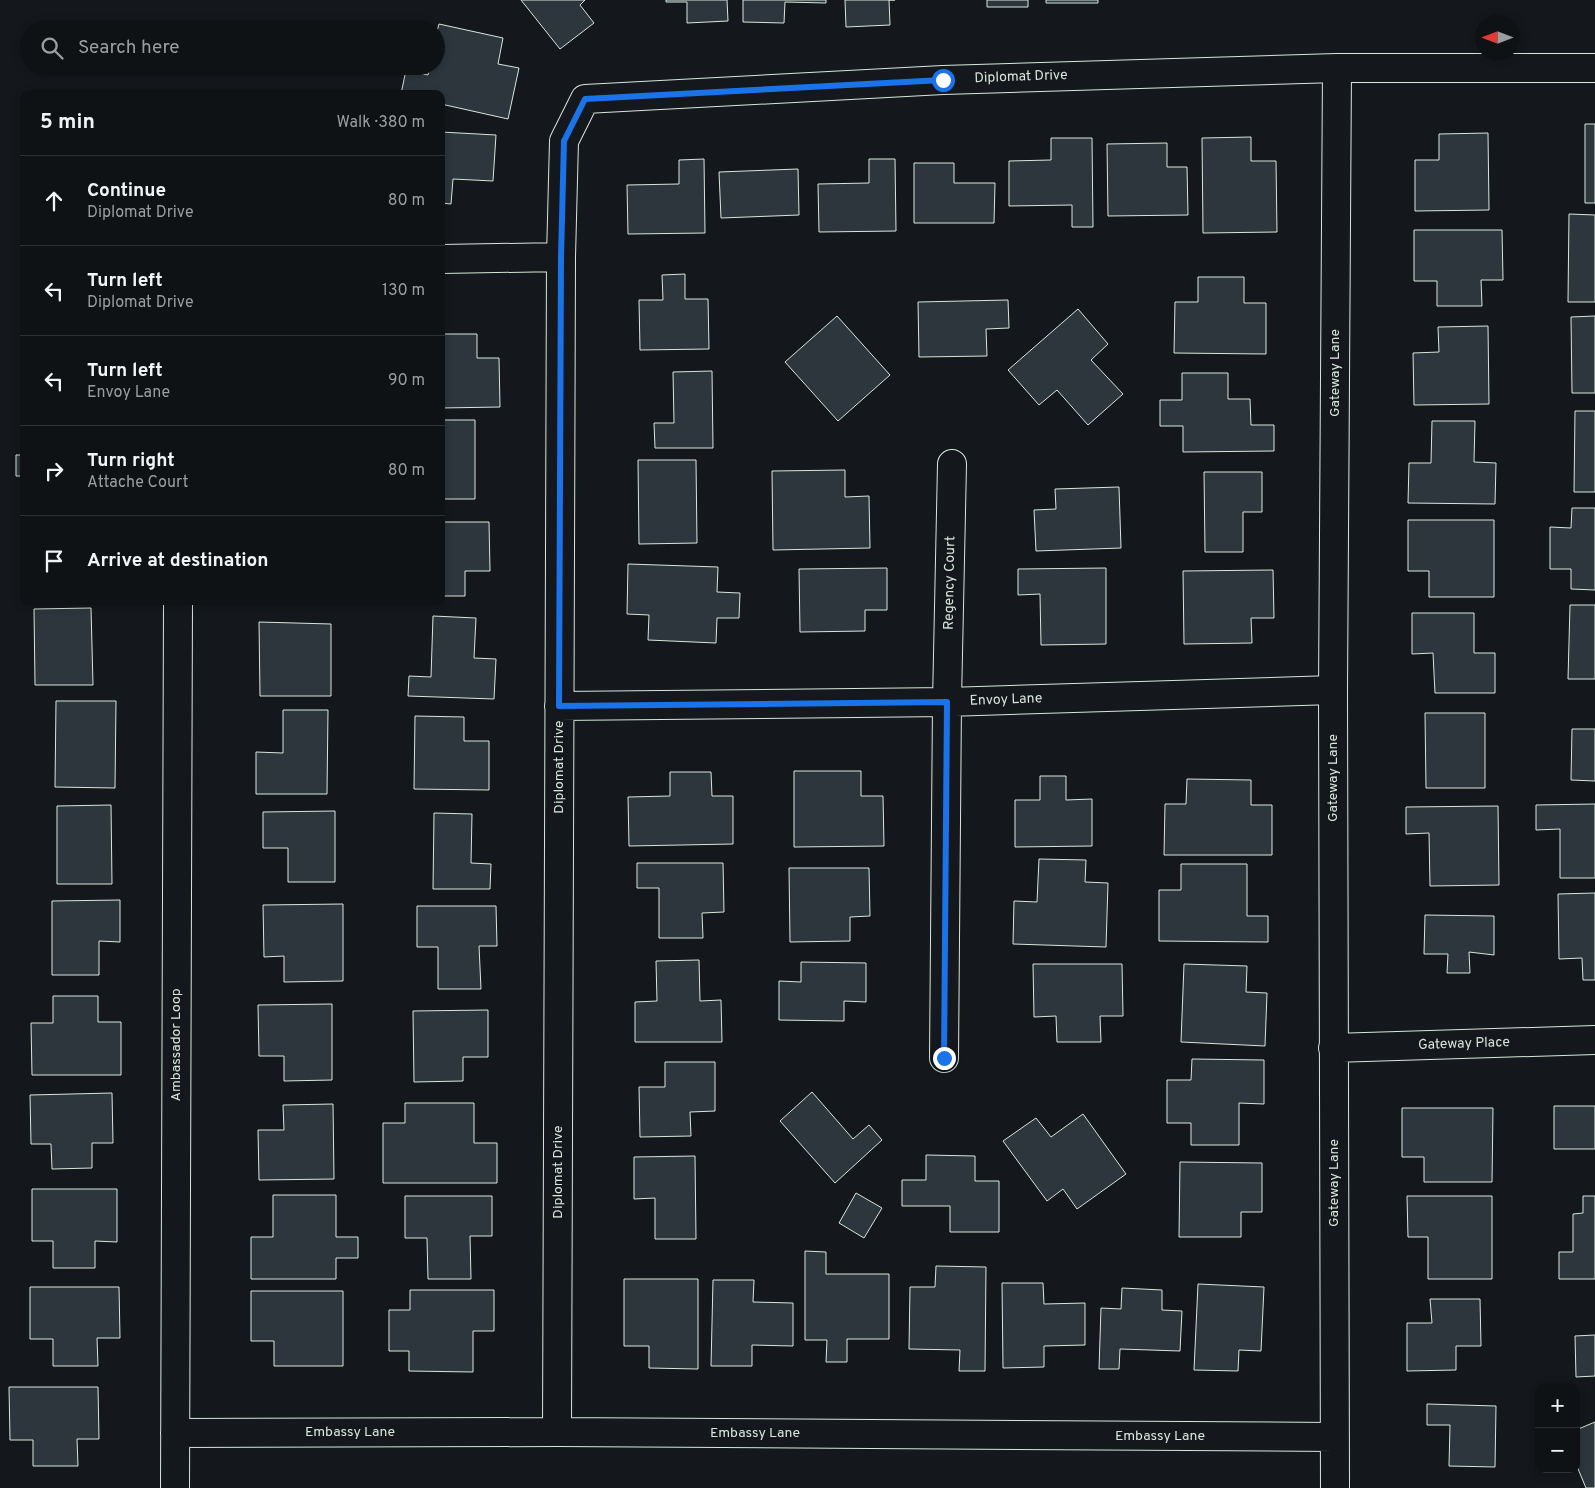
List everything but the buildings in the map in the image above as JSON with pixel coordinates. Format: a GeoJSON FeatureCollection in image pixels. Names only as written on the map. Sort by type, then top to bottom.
{"type":"FeatureCollection","features":[{"type":"Feature","properties":{"kind":"street","name":"Diplomat Drive"},"geometry":{"type":"LineString","coordinates":[[557,1432],[561,257],[564,141],[585,99],[943,80],[1337,68],[1595,68]]}},
{"type":"Feature","properties":{"kind":"street","name":"Gateway Lane"},"geometry":{"type":"LineString","coordinates":[[1335,1488],[1333,690],[1337,68]]}},
{"type":"Feature","properties":{"kind":"street"},"geometry":{"type":"LineString","coordinates":[[445,259],[561,257]]}},
{"type":"Feature","properties":{"kind":"street","name":"Regency Court"},"geometry":{"type":"LineString","coordinates":[[944,1058],[947,702],[952,464]]}},
{"type":"Feature","properties":{"kind":"street","name":"Ambassador Loop"},"geometry":{"type":"LineString","coordinates":[[175,1488],[178,605]]}},
{"type":"Feature","properties":{"kind":"street","name":"Envoy Lane"},"geometry":{"type":"LineString","coordinates":[[559,706],[947,702],[1333,690]]}},
{"type":"Feature","properties":{"kind":"street","name":"Gateway Place"},"geometry":{"type":"LineString","coordinates":[[1333,1048],[1595,1040]]}},
{"type":"Feature","properties":{"kind":"street","name":"Embassy Lane"},"geometry":{"type":"LineString","coordinates":[[176,1433],[557,1432],[1335,1437]]}},
{"type":"Feature","properties":{"kind":"route"},"geometry":{"type":"LineString","coordinates":[[943,80],[585,99],[564,141],[561,257],[559,706],[947,702],[944,1058]]}}]}
